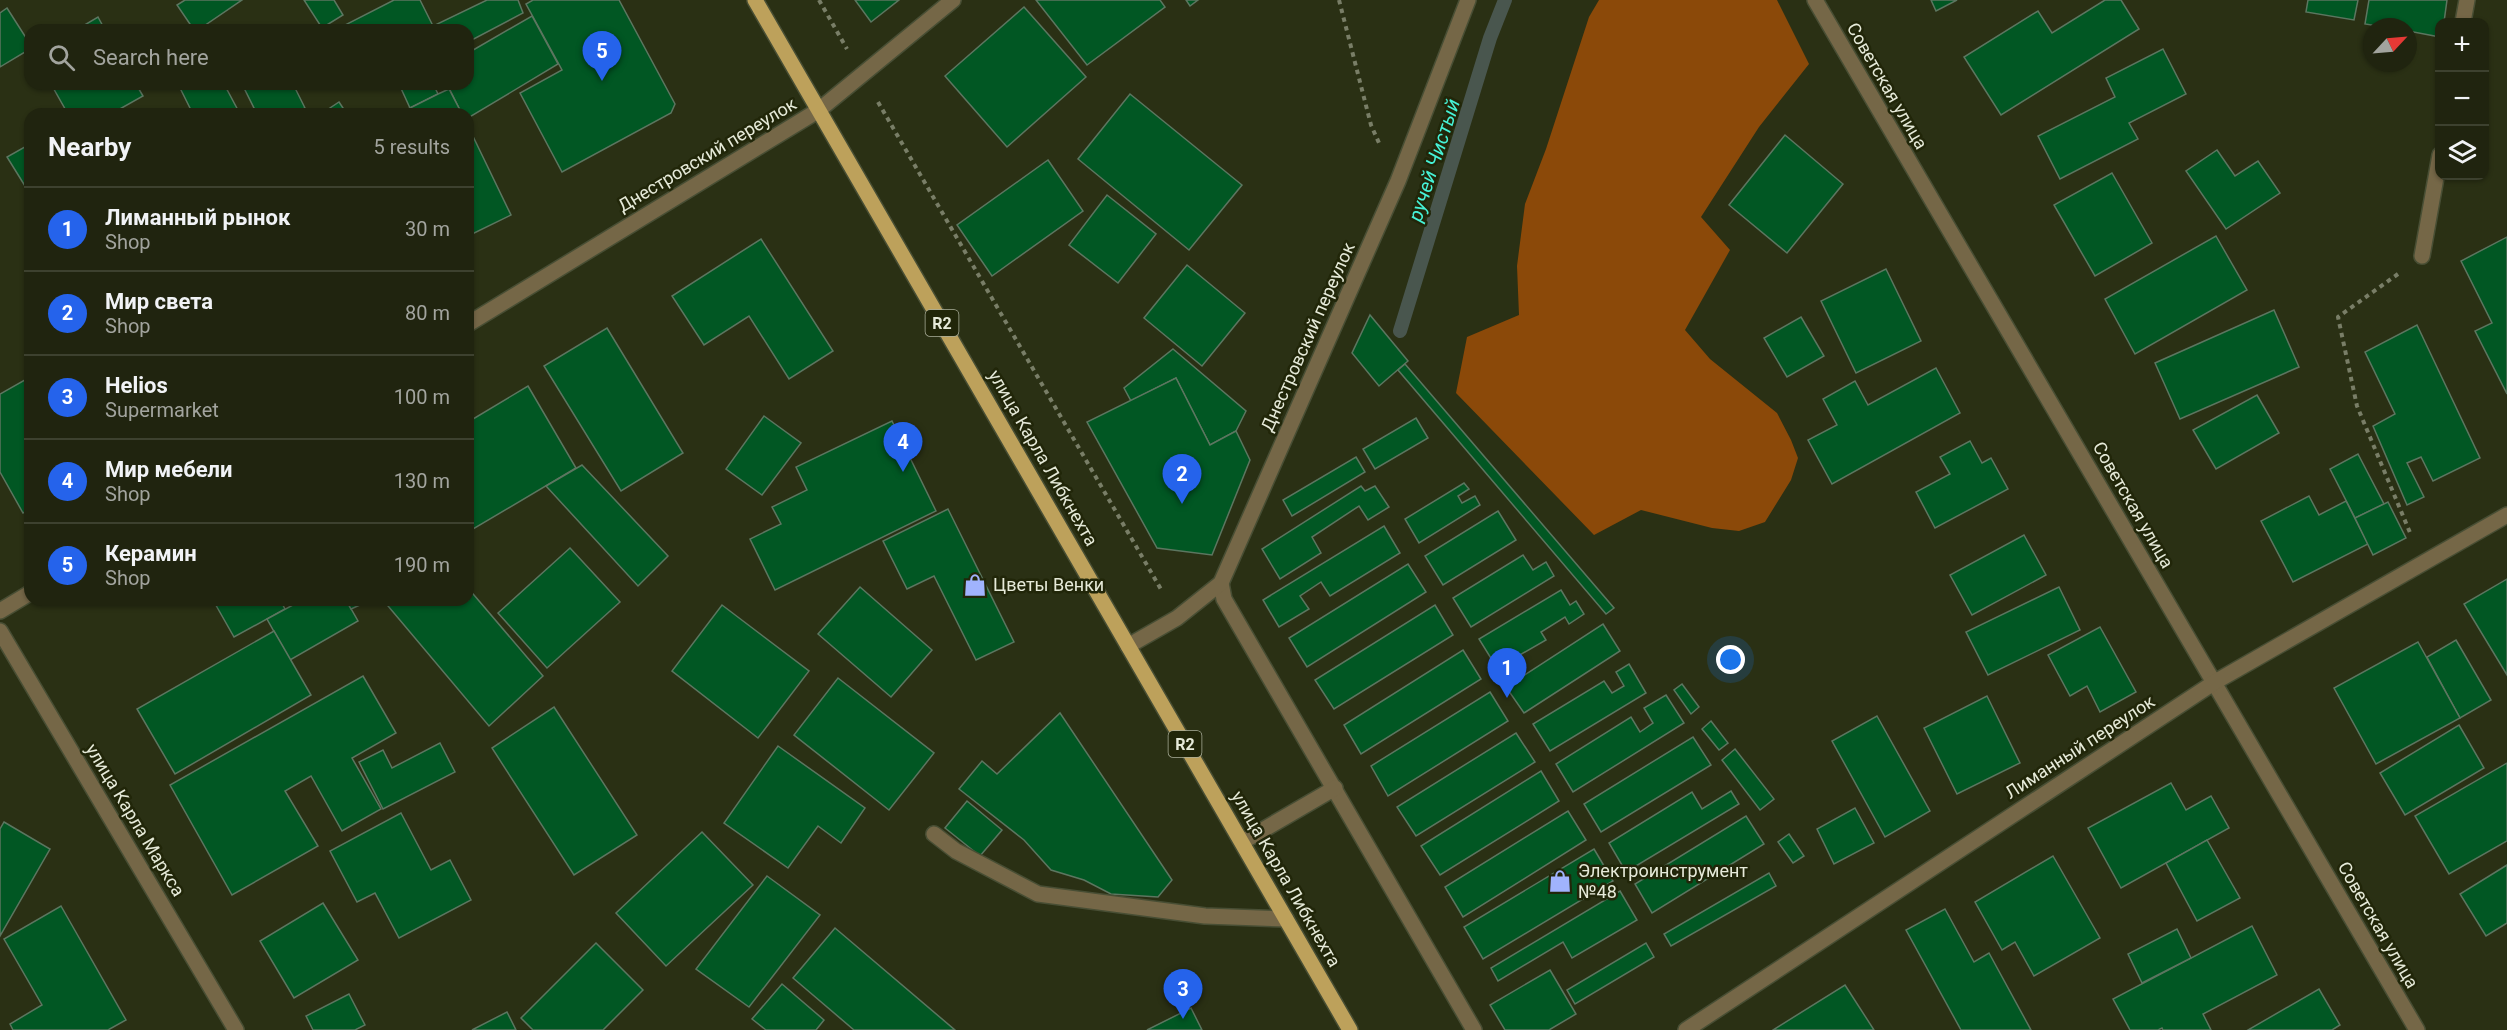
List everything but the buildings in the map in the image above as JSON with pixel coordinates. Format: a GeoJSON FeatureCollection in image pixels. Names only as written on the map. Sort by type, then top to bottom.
{"type":"FeatureCollection","features":[{"type":"Feature","properties":{"kind":"main road","name":"улица Карла Либкнехта"},"geometry":{"type":"LineString","coordinates":[[755,0],[1350,1030]]}},
{"type":"Feature","properties":{"kind":"street","name":"Днестровский переулок"},"geometry":{"type":"LineString","coordinates":[[474,320],[819,110],[953,0]]}},
{"type":"Feature","properties":{"kind":"street","name":"Днестровский переулок"},"geometry":{"type":"LineString","coordinates":[[1128,646],[1178,618],[1221,583],[1398,181],[1468,0]]}},
{"type":"Feature","properties":{"kind":"street","name":"Советская улица"},"geometry":{"type":"LineString","coordinates":[[1815,0],[2417,1030]]}},
{"type":"Feature","properties":{"kind":"street"},"geometry":{"type":"LineString","coordinates":[[2464,18],[2467,0]]}},
{"type":"Feature","properties":{"kind":"street"},"geometry":{"type":"LineString","coordinates":[[2422,256],[2435,179]]}},
{"type":"Feature","properties":{"kind":"street","name":"Лиманный переулок"},"geometry":{"type":"LineString","coordinates":[[1686,1030],[2215,682],[2507,515]]}},
{"type":"Feature","properties":{"kind":"street"},"geometry":{"type":"LineString","coordinates":[[1221,583],[1224,599],[1474,1030]]}},
{"type":"Feature","properties":{"kind":"street"},"geometry":{"type":"LineString","coordinates":[[0,611],[24,597]]}},
{"type":"Feature","properties":{"kind":"street","name":"улица Карла Маркса"},"geometry":{"type":"LineString","coordinates":[[0,631],[236,1030]]}},
{"type":"Feature","properties":{"kind":"street"},"geometry":{"type":"LineString","coordinates":[[1242,842],[1335,788]]}},
{"type":"Feature","properties":{"kind":"street"},"geometry":{"type":"LineString","coordinates":[[934,834],[956,851],[1038,894],[1205,916],[1286,919]]}},
{"type":"Feature","properties":{"kind":"path"},"geometry":{"type":"LineString","coordinates":[[819,0],[1178,618]]}},
{"type":"Feature","properties":{"kind":"path"},"geometry":{"type":"LineString","coordinates":[[1339,0],[1371,125],[1398,181]]}},
{"type":"Feature","properties":{"kind":"path"},"geometry":{"type":"LineString","coordinates":[[2422,256],[2338,317],[2357,406],[2423,563]]}},
{"type":"Feature","properties":{"kind":"shaded area"},"geometry":{"type":"Polygon","coordinates":[[[1599,0],[1777,0],[1809,64],[1759,127],[1701,217],[1730,250],[1685,330],[1710,359],[1777,413],[1798,458],[1791,480],[1765,522],[1739,531],[1712,528],[1641,510],[1594,535],[1456,393],[1467,337],[1519,315],[1517,266],[1525,204],[1546,149],[1589,17],[1599,0]]]}},
{"type":"Feature","properties":{"kind":"waterway","name":"ручей Чистый"},"geometry":{"type":"LineString","coordinates":[[1400,331],[1490,38],[1505,0]]}},
{"type":"Feature","properties":{"kind":"place","name":"Керамин"},"geometry":{"type":"Point","coordinates":[602,81]}},
{"type":"Feature","properties":{"kind":"place","name":"Мир мебели"},"geometry":{"type":"Point","coordinates":[903,472]}},
{"type":"Feature","properties":{"kind":"place","name":"Мир света"},"geometry":{"type":"Point","coordinates":[1182,504]}},
{"type":"Feature","properties":{"kind":"place","name":"Цветы Венки"},"geometry":{"type":"Point","coordinates":[975,585]}},
{"type":"Feature","properties":{"kind":"place","name":"Лиманный рынок"},"geometry":{"type":"Point","coordinates":[1507,698]}},
{"type":"Feature","properties":{"kind":"place","name":"Электроинструмент №48"},"geometry":{"type":"Point","coordinates":[1560,881]}},
{"type":"Feature","properties":{"kind":"place","name":"Helios"},"geometry":{"type":"Point","coordinates":[1183,1019]}}]}
